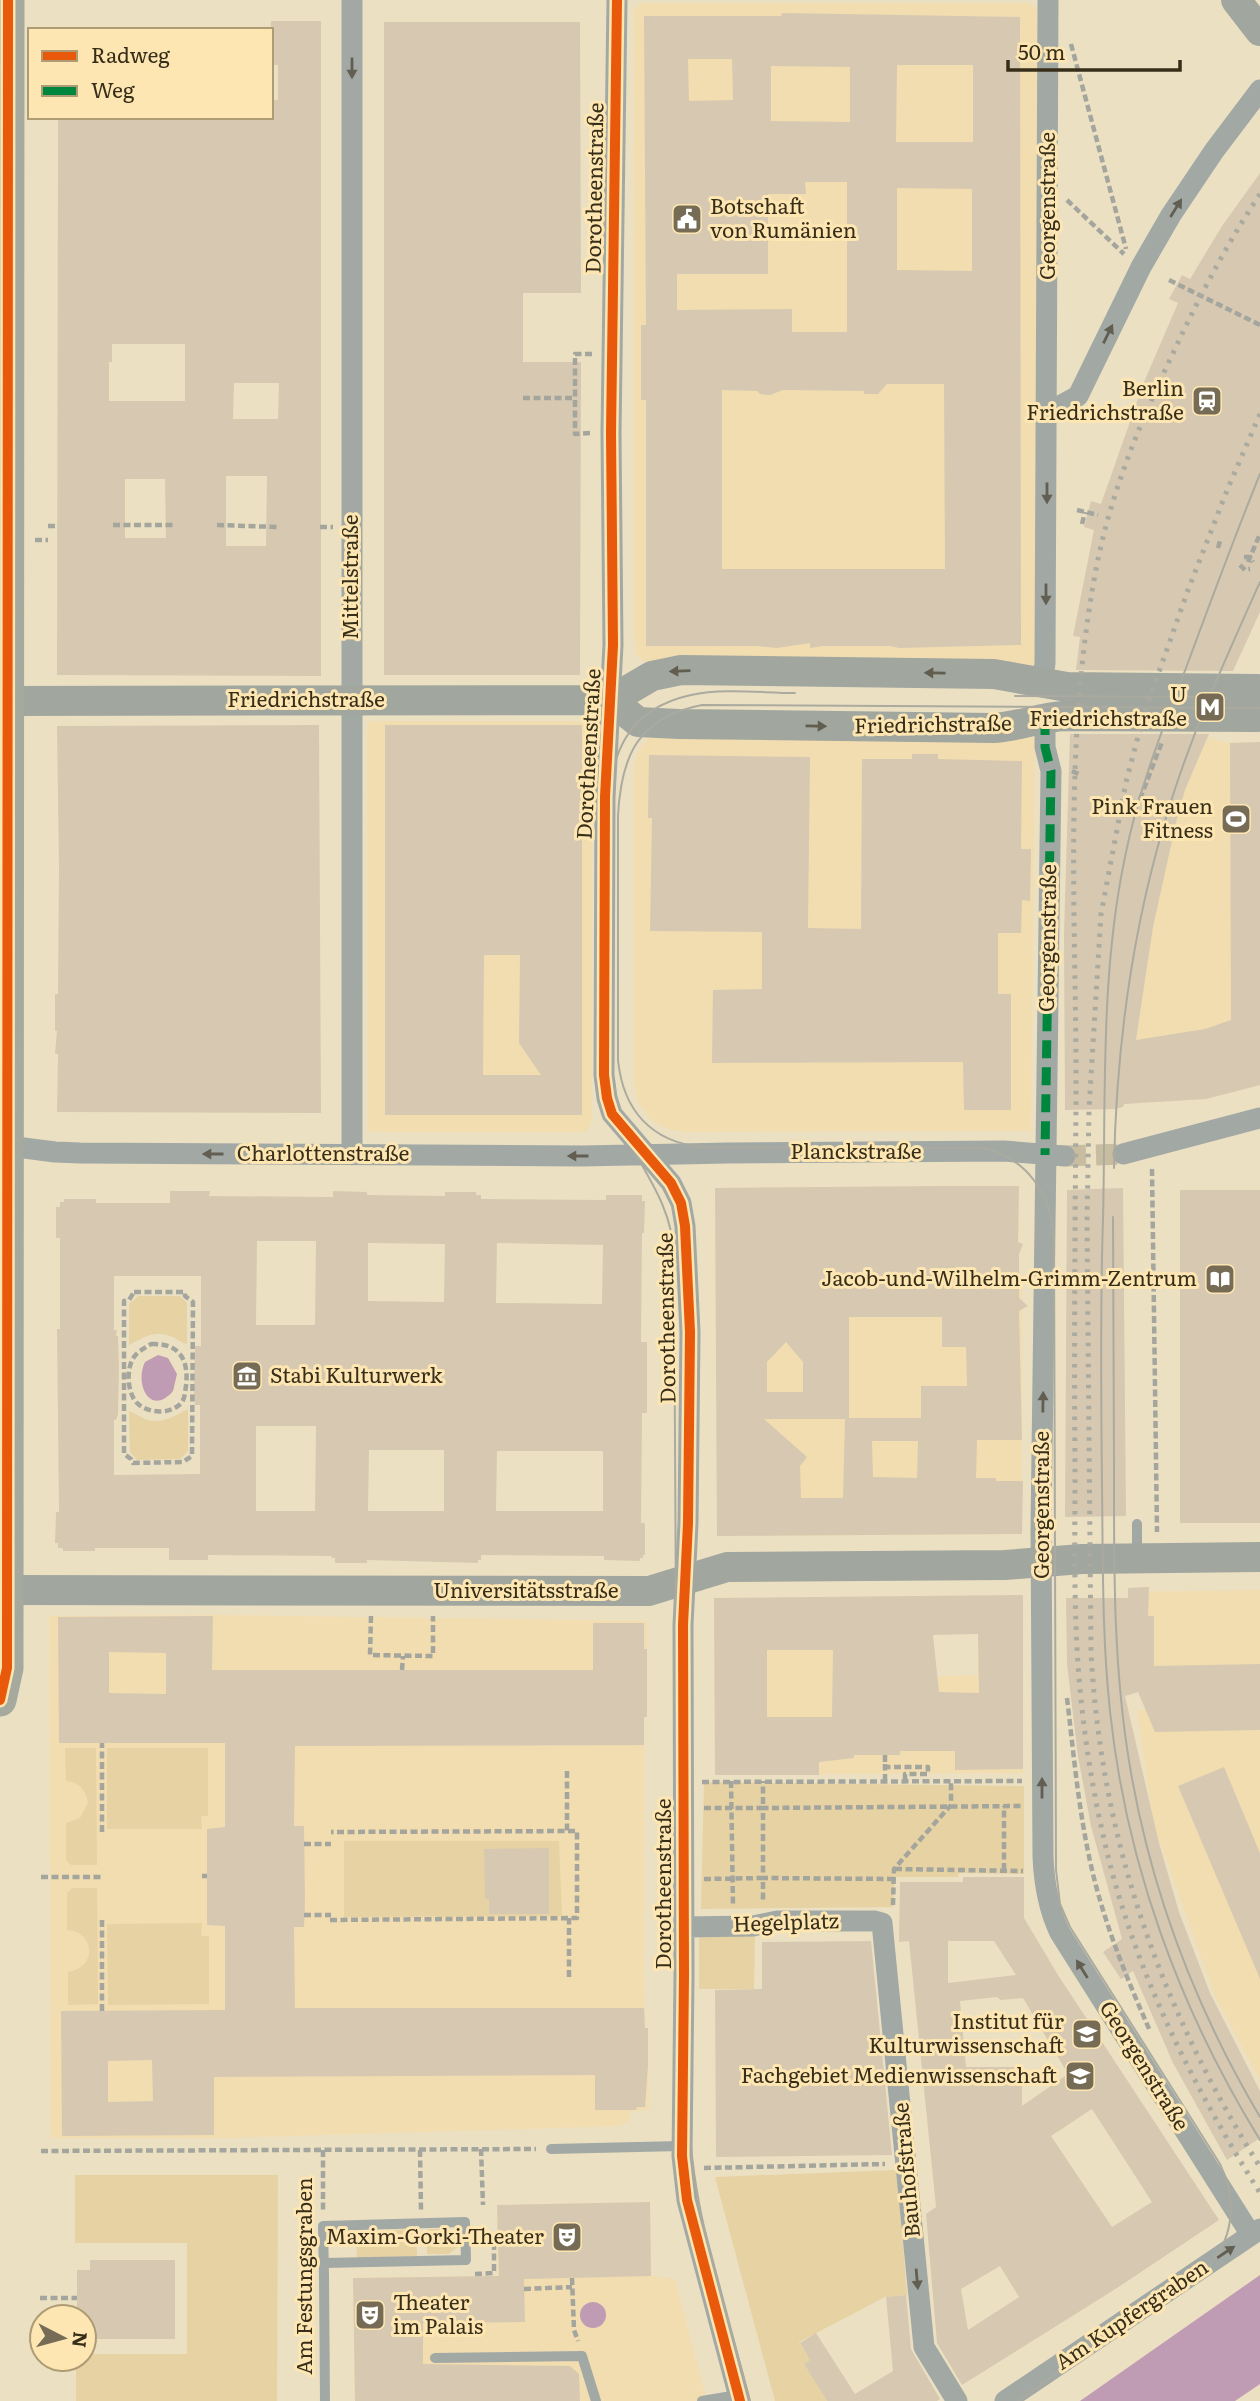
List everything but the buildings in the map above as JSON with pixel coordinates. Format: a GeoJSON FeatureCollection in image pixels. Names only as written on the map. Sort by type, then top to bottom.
{"type":"FeatureCollection","features":[{"type":"Feature","properties":{"kind":"main road"},"geometry":{"type":"LineString","coordinates":[[0,1700],[7,1668],[4,701],[8,0]]}},
{"type":"Feature","properties":{"kind":"main road"},"geometry":{"type":"LineString","coordinates":[[1236,0],[1260,31]]}},
{"type":"Feature","properties":{"kind":"main road"},"geometry":{"type":"LineString","coordinates":[[611,700],[652,676],[681,670],[994,674],[1068,687],[1257,689],[1260,692]]}},
{"type":"Feature","properties":{"kind":"main road","name":"Friedrichstraße"},"geometry":{"type":"LineString","coordinates":[[4,701],[611,700],[638,722],[654,724],[993,728],[1010,727],[1045,717],[1260,715]]}},
{"type":"Feature","properties":{"kind":"main road","name":"Universitätsstraße"},"geometry":{"type":"LineString","coordinates":[[7,1590],[649,1591],[727,1567],[994,1565],[1260,1557]]}},
{"type":"Feature","properties":{"kind":"street","name":"Mittelstraße"},"geometry":{"type":"LineString","coordinates":[[352,0],[352,1155]]}},
{"type":"Feature","properties":{"kind":"street","name":"Dorotheenstraße"},"geometry":{"type":"LineString","coordinates":[[617,0],[611,423],[613,645],[605,797],[604,1075],[612,1114],[676,1192],[685,1226],[690,1332],[683,1625],[681,2146],[687,2200],[739,2398]]}},
{"type":"Feature","properties":{"kind":"street","name":"Georgenstraße"},"geometry":{"type":"LineString","coordinates":[[1042,684],[1046,650],[1048,0]]}},
{"type":"Feature","properties":{"kind":"street"},"geometry":{"type":"LineString","coordinates":[[1047,413],[1078,396],[1157,239],[1207,161],[1260,90]]}},
{"type":"Feature","properties":{"kind":"street","name":"Georgenstraße"},"geometry":{"type":"LineString","coordinates":[[1045,717],[1045,747],[1051,771],[1055,1155],[1042,1562],[1043,1856],[1046,1893],[1049,1909],[1060,1933],[1081,1967],[1256,2232]]}},
{"type":"Feature","properties":{"kind":"street"},"geometry":{"type":"LineString","coordinates":[[1123,1154],[1260,1118]]}},
{"type":"Feature","properties":{"kind":"street","name":"Charlottenstraße"},"geometry":{"type":"LineString","coordinates":[[4,1146],[55,1152],[646,1155]]}},
{"type":"Feature","properties":{"kind":"street","name":"Planckstraße"},"geometry":{"type":"LineString","coordinates":[[646,1155],[1004,1151],[1055,1155]]}},
{"type":"Feature","properties":{"kind":"street","name":"Hegelplatz"},"geometry":{"type":"LineString","coordinates":[[683,1927],[753,1926],[776,1921],[875,1920],[883,1927]]}},
{"type":"Feature","properties":{"kind":"street","name":"Bauhofstraße"},"geometry":{"type":"LineString","coordinates":[[883,1927],[924,2347],[957,2401]]}},
{"type":"Feature","properties":{"kind":"street","name":"Am Kupfergraben"},"geometry":{"type":"LineString","coordinates":[[1004,2401],[1256,2232]]}},
{"type":"Feature","properties":{"kind":"lane"},"geometry":{"type":"LineString","coordinates":[[1136,1524],[1138,1559]]}},
{"type":"Feature","properties":{"kind":"lane"},"geometry":{"type":"LineString","coordinates":[[551,2149],[681,2146]]}},
{"type":"Feature","properties":{"kind":"lane"},"geometry":{"type":"LineString","coordinates":[[323,2226],[464,2222],[466,2260],[324,2263]]}},
{"type":"Feature","properties":{"kind":"lane","name":"Am Festungsgraben"},"geometry":{"type":"LineString","coordinates":[[323,2226],[325,2401]]}},
{"type":"Feature","properties":{"kind":"lane"},"geometry":{"type":"LineString","coordinates":[[435,2358],[582,2356],[596,2401]]}},
{"type":"Feature","properties":{"kind":"lane"},"geometry":{"type":"LineString","coordinates":[[702,2401],[739,2398]]}},
{"type":"Feature","properties":{"kind":"path"},"geometry":{"type":"LineString","coordinates":[[1048,191],[1058,191],[1129,260],[1068,34]]}},
{"type":"Feature","properties":{"kind":"path"},"geometry":{"type":"LineString","coordinates":[[1169,280],[1260,325]]}},
{"type":"Feature","properties":{"kind":"path"},"geometry":{"type":"LineString","coordinates":[[575,354],[575,434]]}},
{"type":"Feature","properties":{"kind":"path"},"geometry":{"type":"LineString","coordinates":[[523,398],[575,398]]}},
{"type":"Feature","properties":{"kind":"path"},"geometry":{"type":"LineString","coordinates":[[1077,510],[1098,515]]}},
{"type":"Feature","properties":{"kind":"path"},"geometry":{"type":"LineString","coordinates":[[1082,524],[1086,512]]}},
{"type":"Feature","properties":{"kind":"path"},"geometry":{"type":"LineString","coordinates":[[113,525],[175,525]]}},
{"type":"Feature","properties":{"kind":"path"},"geometry":{"type":"LineString","coordinates":[[217,525],[278,527]]}},
{"type":"Feature","properties":{"kind":"path"},"geometry":{"type":"LineString","coordinates":[[48,526],[58,526]]}},
{"type":"Feature","properties":{"kind":"path"},"geometry":{"type":"LineString","coordinates":[[1248,560],[1260,534]]}},
{"type":"Feature","properties":{"kind":"path"},"geometry":{"type":"LineString","coordinates":[[34,540],[48,540]]}},
{"type":"Feature","properties":{"kind":"path"},"geometry":{"type":"LineString","coordinates":[[1217,548],[1220,541]]}},
{"type":"Feature","properties":{"kind":"path"},"geometry":{"type":"LineString","coordinates":[[1240,565],[1245,570],[1250,569]]}},
{"type":"Feature","properties":{"kind":"path"},"geometry":{"type":"LineString","coordinates":[[1140,799],[1166,731]]}},
{"type":"Feature","properties":{"kind":"path"},"geometry":{"type":"LineString","coordinates":[[1153,1170],[1157,1532]]}},
{"type":"Feature","properties":{"kind":"path"},"geometry":{"type":"LineString","coordinates":[[134,1292],[185,1292],[193,1303],[194,1360],[192,1456],[183,1462],[133,1463],[124,1454],[127,1376],[124,1301],[129,1300],[134,1292]]}},
{"type":"Feature","properties":{"kind":"path"},"geometry":{"type":"LineString","coordinates":[[151,1344],[172,1347],[184,1360],[187,1378],[185,1394],[173,1409],[147,1409],[132,1397],[127,1376],[134,1356],[151,1344]]}},
{"type":"Feature","properties":{"kind":"path"},"geometry":{"type":"LineString","coordinates":[[184,1360],[194,1360]]}},
{"type":"Feature","properties":{"kind":"path"},"geometry":{"type":"LineString","coordinates":[[117,1375],[127,1376]]}},
{"type":"Feature","properties":{"kind":"path"},"geometry":{"type":"LineString","coordinates":[[185,1394],[193,1394]]}},
{"type":"Feature","properties":{"kind":"path"},"geometry":{"type":"LineString","coordinates":[[371,1614],[370,1655],[402,1656],[433,1656],[433,1615]]}},
{"type":"Feature","properties":{"kind":"path"},"geometry":{"type":"LineString","coordinates":[[402,1656],[402,1670]]}},
{"type":"Feature","properties":{"kind":"path"},"geometry":{"type":"LineString","coordinates":[[1067,1698],[1077,1788],[1093,1875],[1115,1943],[1154,2040]]}},
{"type":"Feature","properties":{"kind":"path"},"geometry":{"type":"LineString","coordinates":[[102,1744],[102,1832]]}},
{"type":"Feature","properties":{"kind":"path"},"geometry":{"type":"LineString","coordinates":[[885,1781],[886,1755]]}},
{"type":"Feature","properties":{"kind":"path"},"geometry":{"type":"LineString","coordinates":[[885,1767],[928,1766],[928,1774],[905,1774],[905,1781]]}},
{"type":"Feature","properties":{"kind":"path"},"geometry":{"type":"LineString","coordinates":[[567,1771],[567,1831]]}},
{"type":"Feature","properties":{"kind":"path"},"geometry":{"type":"LineString","coordinates":[[732,1781],[733,1926]]}},
{"type":"Feature","properties":{"kind":"path"},"geometry":{"type":"LineString","coordinates":[[763,1781],[763,1878]]}},
{"type":"Feature","properties":{"kind":"path"},"geometry":{"type":"LineString","coordinates":[[883,1927],[892,1908],[894,1869],[951,1805],[951,1781]]}},
{"type":"Feature","properties":{"kind":"path"},"geometry":{"type":"LineString","coordinates":[[682,1782],[1026,1781]]}},
{"type":"Feature","properties":{"kind":"path"},"geometry":{"type":"LineString","coordinates":[[1004,1806],[1004,1870]]}},
{"type":"Feature","properties":{"kind":"path"},"geometry":{"type":"LineString","coordinates":[[682,1808],[1027,1806]]}},
{"type":"Feature","properties":{"kind":"path"},"geometry":{"type":"LineString","coordinates":[[304,1915],[577,1918],[577,1831],[331,1832]]}},
{"type":"Feature","properties":{"kind":"path"},"geometry":{"type":"LineString","coordinates":[[304,1844],[331,1844]]}},
{"type":"Feature","properties":{"kind":"path"},"geometry":{"type":"LineString","coordinates":[[894,1869],[1026,1871]]}},
{"type":"Feature","properties":{"kind":"path"},"geometry":{"type":"LineString","coordinates":[[41,1877],[102,1877]]}},
{"type":"Feature","properties":{"kind":"path"},"geometry":{"type":"LineString","coordinates":[[683,1879],[894,1879]]}},
{"type":"Feature","properties":{"kind":"path"},"geometry":{"type":"LineString","coordinates":[[569,1918],[569,1977]]}},
{"type":"Feature","properties":{"kind":"path"},"geometry":{"type":"LineString","coordinates":[[102,1920],[102,2011]]}},
{"type":"Feature","properties":{"kind":"path"},"geometry":{"type":"LineString","coordinates":[[41,2151],[551,2149]]}},
{"type":"Feature","properties":{"kind":"path"},"geometry":{"type":"LineString","coordinates":[[421,2150],[421,2214]]}},
{"type":"Feature","properties":{"kind":"path"},"geometry":{"type":"LineString","coordinates":[[481,2150],[483,2205]]}},
{"type":"Feature","properties":{"kind":"path"},"geometry":{"type":"LineString","coordinates":[[702,2168],[906,2163]]}},
{"type":"Feature","properties":{"kind":"path"},"geometry":{"type":"LineString","coordinates":[[484,2237],[496,2237],[494,2273],[488,2273]]}},
{"type":"Feature","properties":{"kind":"path"},"geometry":{"type":"LineString","coordinates":[[572,2278],[574,2330],[582,2356]]}},
{"type":"Feature","properties":{"kind":"path"},"geometry":{"type":"LineString","coordinates":[[524,2289],[572,2287]]}},
{"type":"Feature","properties":{"kind":"path"},"geometry":{"type":"LineString","coordinates":[[40,2298],[77,2298]]}},
{"type":"Feature","properties":{"kind":"shaded area"},"geometry":{"type":"Polygon","coordinates":[[[642,3],[1028,3],[1037,8],[1038,667],[652,663],[644,662],[637,655],[634,633],[634,9],[642,3]]]}},
{"type":"Feature","properties":{"kind":"shaded area"},"geometry":{"type":"Polygon","coordinates":[[[575,721],[585,724],[590,730],[592,1120],[584,1132],[368,1130],[367,735],[368,723],[575,721]]]}},
{"type":"Feature","properties":{"kind":"shaded area"},"geometry":{"type":"Polygon","coordinates":[[[1035,729],[1031,1131],[684,1132],[668,1129],[651,1120],[638,1102],[634,1082],[634,766],[643,744],[650,737],[1035,729]]]}},
{"type":"Feature","properties":{"kind":"shaded area"},"geometry":{"type":"Polygon","coordinates":[[[1208,738],[1230,743],[1260,742],[1260,1085],[1206,1099],[1136,1040],[1153,927],[1178,814],[1185,790],[1208,738]]]}},
{"type":"Feature","properties":{"kind":"shaded area"},"geometry":{"type":"Polygon","coordinates":[[[1019,1186],[1019,1287],[1022,1288],[1022,1534],[717,1536],[715,1188],[1019,1186]]]}},
{"type":"Feature","properties":{"kind":"shaded area"},"geometry":{"type":"Polygon","coordinates":[[[138,1296],[180,1296],[187,1303],[187,1344],[160,1334],[149,1335],[129,1345],[129,1304],[138,1296]]]}},
{"type":"Feature","properties":{"kind":"shaded area"},"geometry":{"type":"Polygon","coordinates":[[[158,1355],[168,1358],[177,1374],[173,1391],[158,1401],[147,1395],[143,1388],[142,1371],[145,1362],[158,1355]]]}},
{"type":"Feature","properties":{"kind":"shaded area"},"geometry":{"type":"Polygon","coordinates":[[[188,1409],[188,1451],[180,1459],[137,1460],[130,1452],[129,1411],[145,1419],[157,1421],[168,1419],[188,1409]]]}},
{"type":"Feature","properties":{"kind":"shaded area"},"geometry":{"type":"Polygon","coordinates":[[[1260,1590],[1260,2080],[1215,1996],[1154,1825],[1137,1711],[1154,1707],[1132,1592],[1260,1590]]]}},
{"type":"Feature","properties":{"kind":"shaded area"},"geometry":{"type":"Polygon","coordinates":[[[714,1598],[919,1677],[978,1675],[978,1635],[1023,1635],[1023,1773],[715,1775],[714,1598]]]}},
{"type":"Feature","properties":{"kind":"shaded area"},"geometry":{"type":"Polygon","coordinates":[[[227,1615],[647,1621],[647,1717],[644,1718],[644,1976],[649,2110],[630,2111],[629,2121],[618,2126],[228,2138],[51,2138],[49,1616],[227,1615]]]}},
{"type":"Feature","properties":{"kind":"shaded area"},"geometry":{"type":"Polygon","coordinates":[[[65,1748],[96,1748],[97,1865],[71,1865],[66,1860],[66,1823],[80,1818],[88,1803],[81,1788],[66,1781],[65,1748]]]}},
{"type":"Feature","properties":{"kind":"shaded area"},"geometry":{"type":"Polygon","coordinates":[[[107,1748],[208,1748],[208,1816],[201,1816],[202,1829],[107,1829],[107,1748]]]}},
{"type":"Feature","properties":{"kind":"shaded area"},"geometry":{"type":"Polygon","coordinates":[[[704,1782],[1024,1786],[1024,1874],[959,1873],[958,1877],[895,1877],[893,1907],[701,1909],[704,1782]]]}},
{"type":"Feature","properties":{"kind":"shaded area"},"geometry":{"type":"Polygon","coordinates":[[[344,1841],[559,1841],[562,1916],[344,1917],[344,1841]]]}},
{"type":"Feature","properties":{"kind":"shaded area"},"geometry":{"type":"Polygon","coordinates":[[[72,1888],[97,1888],[98,2004],[68,2005],[68,1972],[84,1964],[89,1950],[83,1937],[77,1932],[67,1930],[67,1893],[72,1888]]]}},
{"type":"Feature","properties":{"kind":"shaded area"},"geometry":{"type":"Polygon","coordinates":[[[202,1923],[201,1936],[209,1936],[209,2004],[108,2005],[107,1924],[202,1923]]]}},
{"type":"Feature","properties":{"kind":"shaded area"},"geometry":{"type":"Polygon","coordinates":[[[699,1932],[755,1932],[754,1989],[699,1989],[699,1932]]]}},
{"type":"Feature","properties":{"kind":"shaded area"},"geometry":{"type":"Polygon","coordinates":[[[897,2170],[907,2295],[885,2297],[799,2342],[810,2360],[804,2364],[827,2401],[775,2401],[715,2177],[897,2170]]]}},
{"type":"Feature","properties":{"kind":"shaded area"},"geometry":{"type":"Polygon","coordinates":[[[75,2175],[278,2175],[277,2401],[76,2401],[76,2373],[98,2373],[98,2354],[187,2354],[187,2243],[75,2243],[75,2175]]]}},
{"type":"Feature","properties":{"kind":"shaded area"},"geometry":{"type":"Polygon","coordinates":[[[650,2202],[651,2276],[675,2279],[707,2401],[355,2401],[353,2278],[498,2276],[497,2205],[650,2202]]]}},
{"type":"Feature","properties":{"kind":"shaded area"},"geometry":{"type":"Polygon","coordinates":[[[416,2229],[417,2256],[357,2258],[356,2231],[416,2229]]]}},
{"type":"Feature","properties":{"kind":"shaded area"},"geometry":{"type":"Polygon","coordinates":[[[427,2229],[451,2231],[458,2237],[458,2247],[449,2254],[427,2254],[427,2229]]]}},
{"type":"Feature","properties":{"kind":"shaded area"},"geometry":{"type":"Polygon","coordinates":[[[1260,2275],[1260,2384],[1235,2401],[1080,2401],[1260,2275]]]}},
{"type":"Feature","properties":{"kind":"shaded area"},"geometry":{"type":"Polygon","coordinates":[[[593,2302],[603,2305],[606,2315],[603,2325],[593,2328],[583,2325],[580,2315],[583,2305],[593,2302]]]}},
{"type":"Feature","properties":{"kind":"tunnel"},"geometry":{"type":"LineString","coordinates":[[1065,1156],[1123,1154]]}},
{"type":"Feature","properties":{"kind":"tram line"},"geometry":{"type":"LineString","coordinates":[[1260,474],[1160,738],[1137,808],[1125,857],[1111,947],[1108,992],[1101,1353],[1106,1655],[1110,1711],[1129,1824],[1143,1880],[1182,1987],[1205,2040],[1260,2140]]}},
{"type":"Feature","properties":{"kind":"tram line"},"geometry":{"type":"LineString","coordinates":[[1114,1168],[1118,1082],[1127,996],[1152,870],[1173,796],[1195,734],[1260,582]]}},
{"type":"Feature","properties":{"kind":"tram line"},"geometry":{"type":"LineString","coordinates":[[608,816],[612,774],[618,755],[625,738],[651,711],[669,702],[704,693],[795,693]]}},
{"type":"Feature","properties":{"kind":"tram line"},"geometry":{"type":"LineString","coordinates":[[1015,696],[1208,697]]}},
{"type":"Feature","properties":{"kind":"tram line"},"geometry":{"type":"LineString","coordinates":[[1018,2401],[1204,2270],[1222,2247],[1231,2206],[1226,2178],[1220,2164],[1070,1927],[1060,1904],[1056,1870],[1052,1222],[1042,1193],[1024,1169],[999,1153],[983,1148],[702,1147],[668,1138],[643,1120],[626,1094],[618,1060],[620,794],[629,758],[637,742],[648,730],[662,719],[702,705],[1260,708]]}},
{"type":"Feature","properties":{"kind":"tram line"},"geometry":{"type":"LineString","coordinates":[[607,1026],[608,1073],[614,1107],[660,1198],[671,1232],[674,1252],[678,2005],[689,2110]]}},
{"type":"Feature","properties":{"kind":"tram line"},"geometry":{"type":"LineString","coordinates":[[1113,1217],[1116,1617],[1120,1692],[1130,1767],[1150,1859],[1179,1948],[1216,2034],[1260,2117]]}},
{"type":"Feature","properties":{"kind":"tram line"},"geometry":{"type":"LineString","coordinates":[[683,1586],[687,1629],[689,2044]]}},
{"type":"Feature","properties":{"kind":"tram line"},"geometry":{"type":"LineString","coordinates":[[679,2082],[677,2123],[687,2203],[695,2243],[738,2401]]}},
{"type":"Feature","properties":{"kind":"tram line"},"geometry":{"type":"LineString","coordinates":[[689,2100],[690,2138],[701,2214],[750,2401]]}},
{"type":"Feature","properties":{"kind":"railway"},"geometry":{"type":"LineString","coordinates":[[1260,194],[1225,251],[1184,329],[1140,428],[1111,508],[1097,564],[1086,631],[1075,766],[1074,834],[1075,1584],[1078,1670],[1085,1737],[1107,1852],[1134,1943],[1190,2071],[1260,2193]]}},
{"type":"Feature","properties":{"kind":"railway"},"geometry":{"type":"LineString","coordinates":[[1260,414],[1188,590],[1144,714],[1126,782],[1101,914],[1089,1109],[1087,1221],[1091,1652],[1097,1722],[1108,1790],[1142,1921],[1166,1984],[1193,2046],[1260,2167]]}},
{"type":"Feature","properties":{"kind":"marked path"},"geometry":{"type":"LineString","coordinates":[[1045,717],[1045,747],[1051,771],[1045,1155]]}},
{"type":"Feature","properties":{"kind":"cycle path"},"geometry":{"type":"LineString","coordinates":[[0,1700],[7,1668],[8,0]]}},
{"type":"Feature","properties":{"kind":"cycle path"},"geometry":{"type":"LineString","coordinates":[[617,0],[611,433],[613,645],[605,797],[604,1075],[612,1114],[671,1183],[681,1203],[685,1226],[690,1332],[688,1523],[683,1625],[682,2156],[687,2200],[740,2401]]}},
{"type":"Feature","properties":{"kind":"place","name":"Botschaft von Rumänien"},"geometry":{"type":"Point","coordinates":[687,219]}},
{"type":"Feature","properties":{"kind":"place","name":"Berlin Friedrichstraße"},"geometry":{"type":"Point","coordinates":[1207,401]}},
{"type":"Feature","properties":{"kind":"place","name":"U Friedrichstraße"},"geometry":{"type":"Point","coordinates":[1210,707]}},
{"type":"Feature","properties":{"kind":"place","name":"Pink Frauen Fitness"},"geometry":{"type":"Point","coordinates":[1236,819]}},
{"type":"Feature","properties":{"kind":"place","name":"Jacob-und-Wilhelm-Grimm-Zentrum"},"geometry":{"type":"Point","coordinates":[1220,1279]}},
{"type":"Feature","properties":{"kind":"place","name":"Stabi Kulturwerk"},"geometry":{"type":"Point","coordinates":[247,1376]}},
{"type":"Feature","properties":{"kind":"place","name":"Institut für Kulturwissenschaft"},"geometry":{"type":"Point","coordinates":[1087,2034]}},
{"type":"Feature","properties":{"kind":"place","name":"Fachgebiet Medienwissenschaft"},"geometry":{"type":"Point","coordinates":[1080,2076]}},
{"type":"Feature","properties":{"kind":"place","name":"Maxim-Gorki-Theater"},"geometry":{"type":"Point","coordinates":[567,2237]}},
{"type":"Feature","properties":{"kind":"place","name":"Theater im Palais"},"geometry":{"type":"Point","coordinates":[370,2315]}}]}
